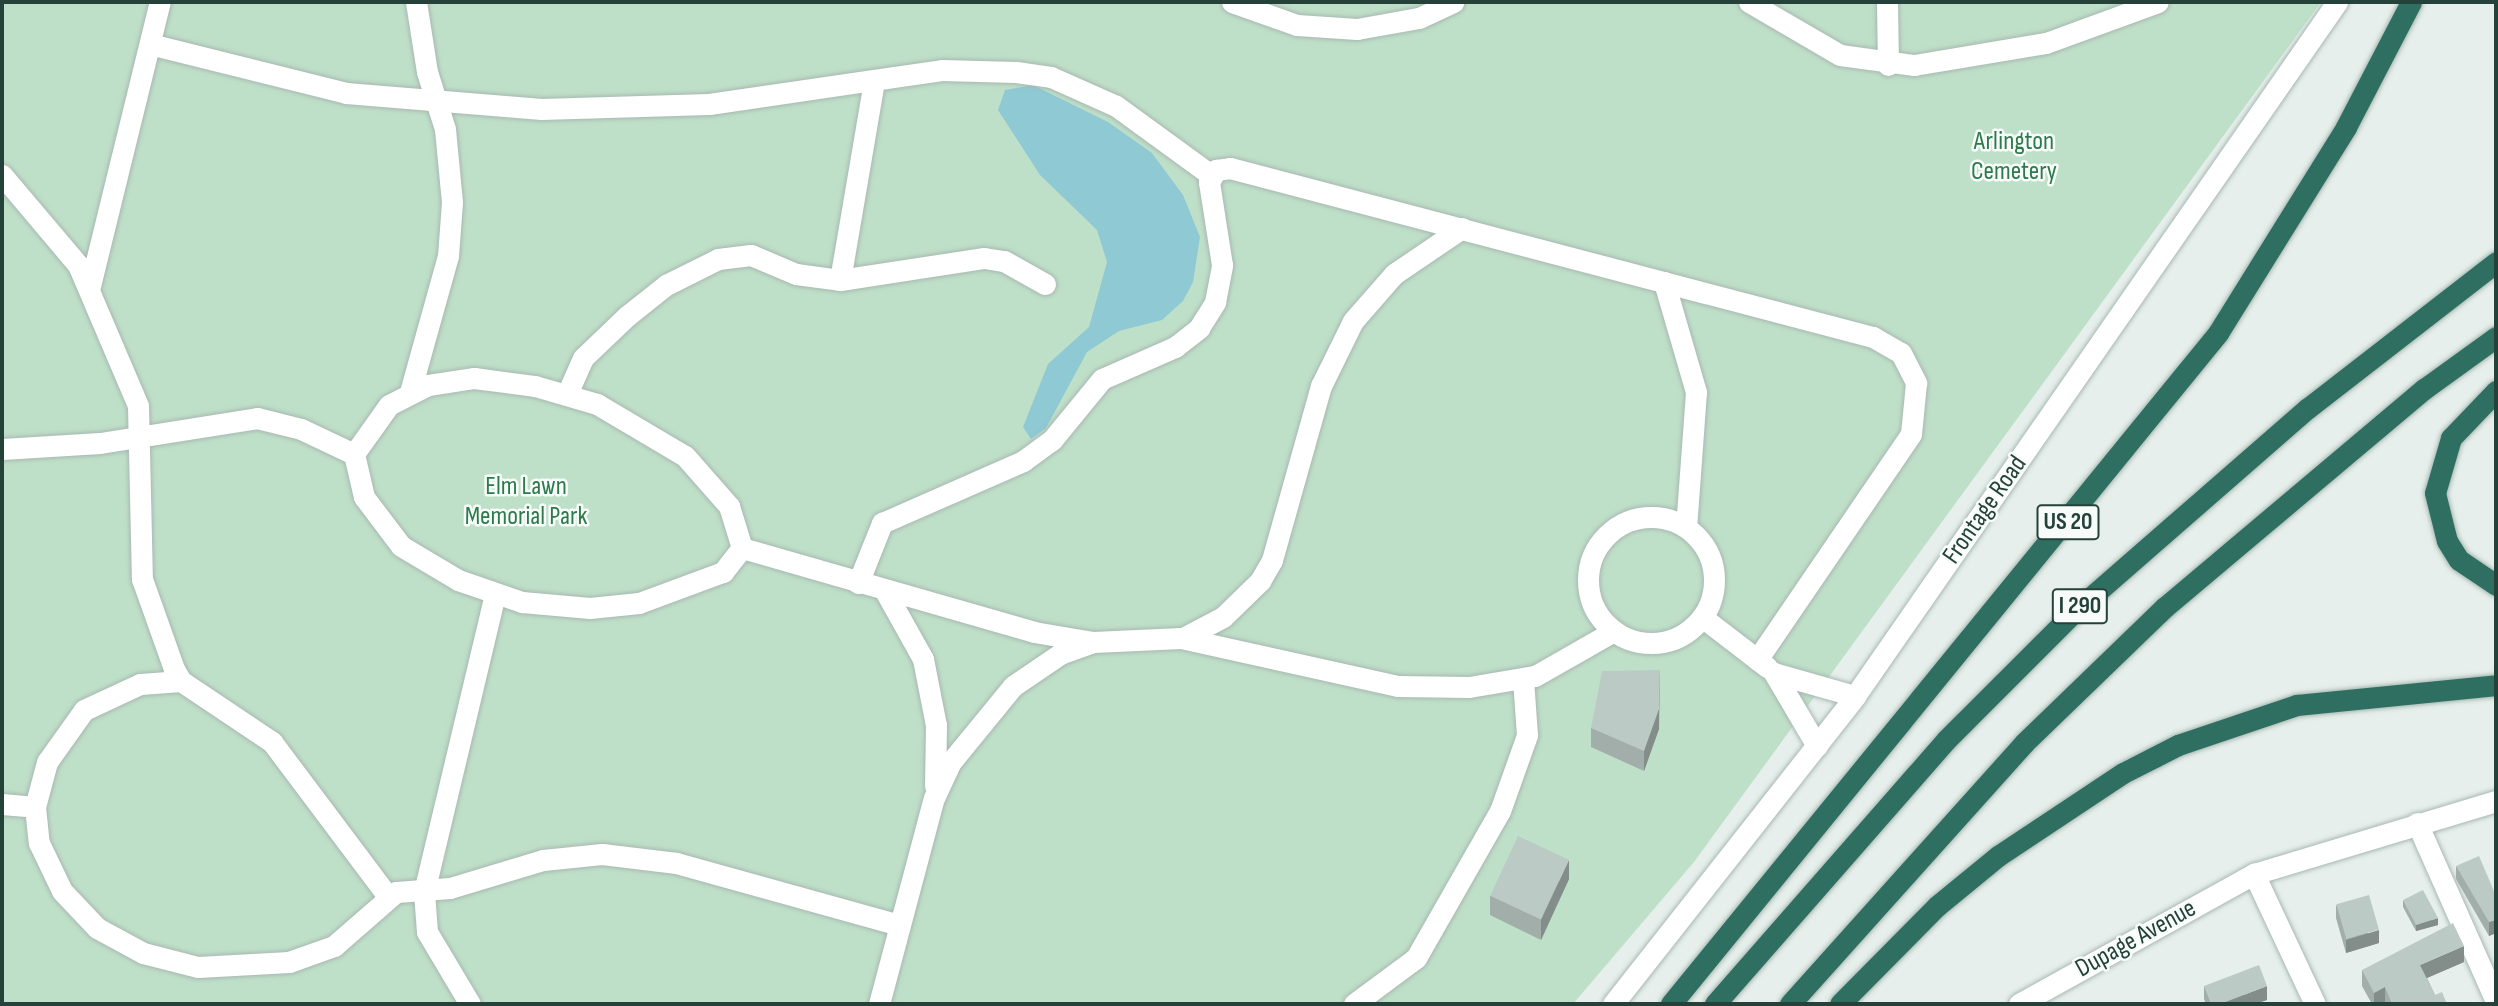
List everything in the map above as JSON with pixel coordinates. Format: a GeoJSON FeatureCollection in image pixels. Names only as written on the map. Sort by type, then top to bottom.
{"type":"FeatureCollection","features":[{"type":"Feature","properties":{"kind":"highway","name":"US 20"},"geometry":{"type":"LineString","coordinates":[[1671,1004],[2218,333],[2346,127],[2411,2]]}},
{"type":"Feature","properties":{"kind":"highway","name":"I 290"},"geometry":{"type":"LineString","coordinates":[[1715,1004],[1937,750],[2075,611],[2308,408],[2496,262]]}},
{"type":"Feature","properties":{"kind":"highway","name":"I 290"},"geometry":{"type":"LineString","coordinates":[[1790,1004],[2015,753],[2165,607],[2424,389],[2496,337]]}},
{"type":"Feature","properties":{"kind":"highway"},"geometry":{"type":"LineString","coordinates":[[2496,391],[2451,438],[2435,493],[2453,551],[2474,575],[2496,585]]}},
{"type":"Feature","properties":{"kind":"highway"},"geometry":{"type":"LineString","coordinates":[[1840,1004],[1937,906],[1998,856],[2123,773],[2178,745],[2297,705],[2496,685]]}},
{"type":"Feature","properties":{"kind":"street"},"geometry":{"type":"LineString","coordinates":[[89,290],[160,2]]}},
{"type":"Feature","properties":{"kind":"street"},"geometry":{"type":"LineString","coordinates":[[410,392],[448,256],[451,165],[416,2]]}},
{"type":"Feature","properties":{"kind":"street"},"geometry":{"type":"LineString","coordinates":[[1232,2],[1297,25],[1357,29],[1419,18],[1453,2]]}},
{"type":"Feature","properties":{"kind":"street"},"geometry":{"type":"LineString","coordinates":[[1749,2],[1816,45],[1888,65],[2034,46],[2158,2]]}},
{"type":"Feature","properties":{"kind":"street"},"geometry":{"type":"LineString","coordinates":[[1887,2],[1888,65]]}},
{"type":"Feature","properties":{"kind":"street","name":"Frontage Road"},"geometry":{"type":"LineString","coordinates":[[1613,1004],[1856,696],[2337,2]]}},
{"type":"Feature","properties":{"kind":"street"},"geometry":{"type":"LineString","coordinates":[[150,44],[306,85],[436,102],[652,108],[874,82],[942,70],[1051,77],[1147,122],[1211,175],[1222,265],[1215,302],[1199,328],[1175,347],[1102,379],[1052,440],[1023,461],[882,523],[858,583]]}},
{"type":"Feature","properties":{"kind":"street"},"geometry":{"type":"LineString","coordinates":[[840,280],[874,82]]}},
{"type":"Feature","properties":{"kind":"street"},"geometry":{"type":"LineString","coordinates":[[1211,175],[1230,168],[1873,337],[1901,353],[1916,383],[1915,419],[1903,452],[1757,660]]}},
{"type":"Feature","properties":{"kind":"street"},"geometry":{"type":"LineString","coordinates":[[2,175],[64,247],[89,290],[138,406],[141,436],[142,579],[181,681],[272,742],[387,895]]}},
{"type":"Feature","properties":{"kind":"street"},"geometry":{"type":"LineString","coordinates":[[1181,639],[1223,617],[1260,582],[1272,560],[1321,386],[1353,321],[1394,274],[1462,229]]}},
{"type":"Feature","properties":{"kind":"street"},"geometry":{"type":"LineString","coordinates":[[567,394],[579,365],[597,342],[666,285],[718,259],[751,255],[796,274],[840,280],[984,258],[1004,261],[1045,284]]}},
{"type":"Feature","properties":{"kind":"street"},"geometry":{"type":"LineString","coordinates":[[1664,282],[1696,392],[1686,527]]}},
{"type":"Feature","properties":{"kind":"street"},"geometry":{"type":"LineString","coordinates":[[474,378],[567,394],[626,417],[685,456],[729,506],[742,548],[723,572],[639,603],[566,608],[495,595],[401,545],[364,497],[354,454],[378,416],[410,392],[474,378]]}},
{"type":"Feature","properties":{"kind":"street"},"geometry":{"type":"LineString","coordinates":[[2,449],[141,436],[257,418],[301,429],[354,454]]}},
{"type":"Feature","properties":{"kind":"street"},"geometry":{"type":"LineString","coordinates":[[1662,517],[1686,527],[1713,567],[1713,591],[1702,617],[1684,634],[1654,643],[1614,631],[1588,589],[1595,549],[1612,530],[1635,518],[1662,517]]}},
{"type":"Feature","properties":{"kind":"street"},"geometry":{"type":"LineString","coordinates":[[742,548],[858,583],[1093,642],[1181,639],[1398,686],[1469,687],[1523,679],[1614,631]]}},
{"type":"Feature","properties":{"kind":"street"},"geometry":{"type":"LineString","coordinates":[[879,1004],[934,798],[936,725],[923,659],[885,590]]}},
{"type":"Feature","properties":{"kind":"street"},"geometry":{"type":"LineString","coordinates":[[470,1004],[427,932],[424,892],[495,595]]}},
{"type":"Feature","properties":{"kind":"street"},"geometry":{"type":"LineString","coordinates":[[1702,617],[1774,673],[1856,696]]}},
{"type":"Feature","properties":{"kind":"street"},"geometry":{"type":"LineString","coordinates":[[934,798],[970,734],[1013,686],[1060,654],[1093,642]]}},
{"type":"Feature","properties":{"kind":"street"},"geometry":{"type":"LineString","coordinates":[[1774,673],[1817,746]]}},
{"type":"Feature","properties":{"kind":"street"},"geometry":{"type":"LineString","coordinates":[[1354,1004],[1416,958],[1500,811],[1527,735],[1523,679]]}},
{"type":"Feature","properties":{"kind":"street"},"geometry":{"type":"LineString","coordinates":[[181,681],[140,684],[84,710],[47,762],[35,807],[47,867],[77,910],[118,940],[167,961],[230,967],[314,955],[353,933],[387,895],[424,892],[542,860],[626,855],[900,925]]}},
{"type":"Feature","properties":{"kind":"street"},"geometry":{"type":"LineString","coordinates":[[2496,801],[2417,823],[2496,1001]]}},
{"type":"Feature","properties":{"kind":"street"},"geometry":{"type":"LineString","coordinates":[[2,804],[35,807]]}},
{"type":"Feature","properties":{"kind":"street","name":"Dupage Avenue"},"geometry":{"type":"LineString","coordinates":[[2019,1004],[2254,874],[2417,823]]}},
{"type":"Feature","properties":{"kind":"street"},"geometry":{"type":"LineString","coordinates":[[2254,874],[2315,1004]]}},
{"type":"Feature","properties":{"kind":"green space","name":"Elm Lawn Memorial Park"},"geometry":{"type":"Polygon","coordinates":[[[2,2],[2321,2],[1694,862],[1573,1004],[2,1004],[2,2]]]}},
{"type":"Feature","properties":{"kind":"water"},"geometry":{"type":"Polygon","coordinates":[[[1033,85],[1108,122],[1152,153],[1183,195],[1200,237],[1193,282],[1183,301],[1162,320],[1119,331],[1087,352],[1046,428],[1031,439],[1023,427],[1048,364],[1089,327],[1107,262],[1097,230],[1040,175],[998,110],[1005,90],[1033,85]]]}},
{"type":"Feature","properties":{"kind":"building"},"geometry":{"type":"Polygon","coordinates":[[[1660,670],[1659,709],[1644,751],[1591,728],[1602,671],[1660,670]]]}},
{"type":"Feature","properties":{"kind":"building"},"geometry":{"type":"Polygon","coordinates":[[[1518,836],[1569,860],[1541,919],[1490,896],[1518,836]]]}},
{"type":"Feature","properties":{"kind":"building"},"geometry":{"type":"Polygon","coordinates":[[[2479,856],[2496,896],[2496,920],[2489,922],[2456,866],[2479,856]]]}},
{"type":"Feature","properties":{"kind":"building"},"geometry":{"type":"Polygon","coordinates":[[[2423,890],[2438,918],[2416,925],[2403,900],[2423,890]]]}},
{"type":"Feature","properties":{"kind":"building"},"geometry":{"type":"Polygon","coordinates":[[[2369,895],[2379,930],[2346,939],[2336,904],[2369,895]]]}},
{"type":"Feature","properties":{"kind":"building"},"geometry":{"type":"Polygon","coordinates":[[[2453,923],[2464,946],[2420,965],[2435,995],[2442,992],[2447,1004],[2392,1004],[2385,987],[2374,993],[2362,970],[2453,923]]]}},
{"type":"Feature","properties":{"kind":"building"},"geometry":{"type":"Polygon","coordinates":[[[2259,965],[2267,986],[2220,1004],[2211,1004],[2204,986],[2259,965]]]}},
{"type":"Feature","properties":{"kind":"park label","name":"Arlington Cemetery"},"geometry":{"type":"Point","coordinates":[2014,157]}}]}
